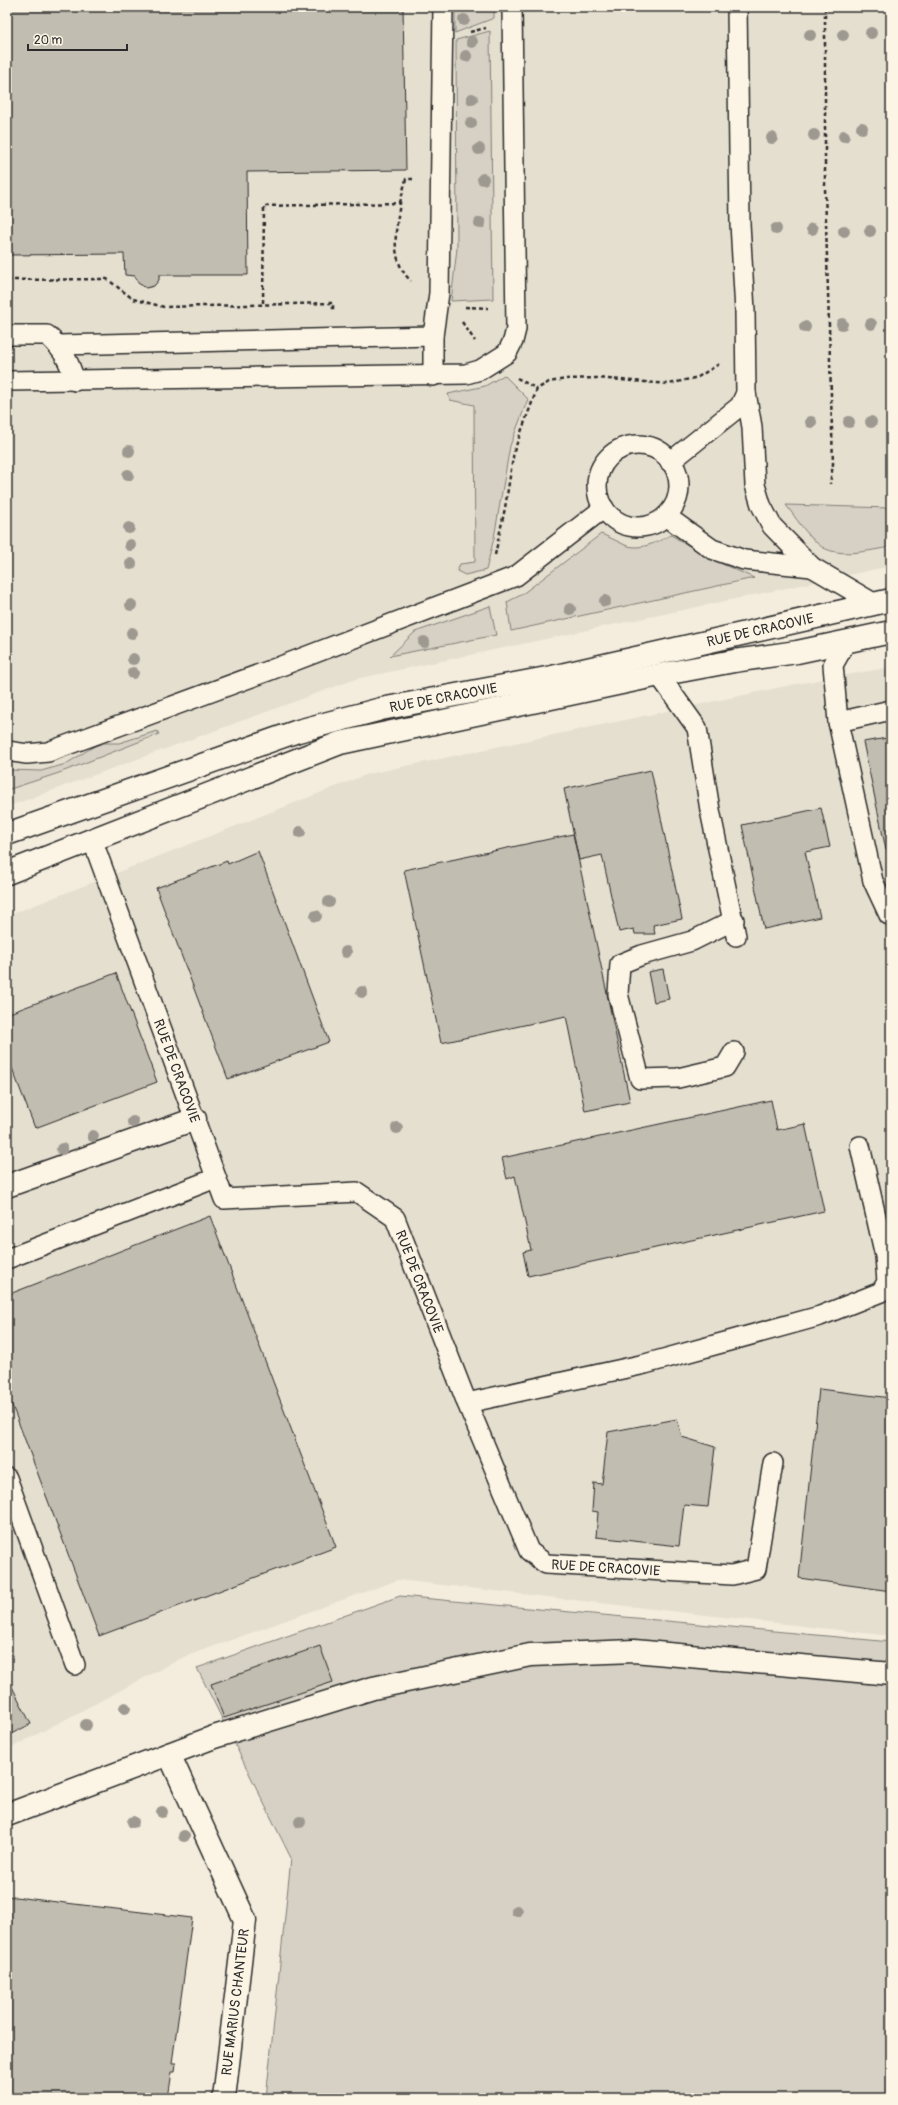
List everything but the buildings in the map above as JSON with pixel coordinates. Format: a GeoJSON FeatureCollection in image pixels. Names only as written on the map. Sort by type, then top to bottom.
{"type":"FeatureCollection","features":[{"type":"Feature","properties":{"kind":"main road","name":"RUE DE CRACOVIE"},"geometry":{"type":"LineString","coordinates":[[7,834],[298,731],[381,709],[552,677],[883,602]]}},
{"type":"Feature","properties":{"kind":"main road","name":"RUE DE CRACOVIE"},"geometry":{"type":"LineString","coordinates":[[7,873],[340,743],[659,675],[798,652],[891,632]]}},
{"type":"Feature","properties":{"kind":"main road"},"geometry":{"type":"LineString","coordinates":[[7,1186],[195,1119]]}},
{"type":"Feature","properties":{"kind":"main road"},"geometry":{"type":"LineString","coordinates":[[7,1815],[214,1737],[373,1688],[530,1655],[634,1651],[891,1674]]}},
{"type":"Feature","properties":{"kind":"main road","name":"RUE MARIUS CHANTEUR"},"geometry":{"type":"LineString","coordinates":[[170,1754],[245,1920],[224,2098]]}},
{"type":"Feature","properties":{"kind":"lane"},"geometry":{"type":"LineString","coordinates":[[433,376],[433,336],[440,285],[443,7]]}},
{"type":"Feature","properties":{"kind":"lane"},"geometry":{"type":"LineString","coordinates":[[737,7],[740,216],[746,355],[746,393],[752,427],[755,485],[761,505],[772,526],[812,567]]}},
{"type":"Feature","properties":{"kind":"lane"},"geometry":{"type":"LineString","coordinates":[[7,381],[433,376],[466,374],[480,370],[506,353],[513,341],[516,329],[512,16]]}},
{"type":"Feature","properties":{"kind":"lane"},"geometry":{"type":"LineString","coordinates":[[7,335],[47,335],[59,345],[68,358],[75,380]]}},
{"type":"Feature","properties":{"kind":"lane"},"geometry":{"type":"LineString","coordinates":[[59,345],[433,336]]}},
{"type":"Feature","properties":{"kind":"lane"},"geometry":{"type":"LineString","coordinates":[[670,462],[740,406],[746,393]]}},
{"type":"Feature","properties":{"kind":"lane"},"geometry":{"type":"LineString","coordinates":[[636,446],[649,447],[662,453],[670,462],[678,476],[679,491],[674,505],[666,516],[654,524],[640,527],[626,525],[613,519],[604,508],[598,496],[597,482],[601,468],[610,457],[622,448],[636,446]]}},
{"type":"Feature","properties":{"kind":"lane"},"geometry":{"type":"LineString","coordinates":[[7,751],[27,754],[48,752],[516,576],[604,508]]}},
{"type":"Feature","properties":{"kind":"lane"},"geometry":{"type":"LineString","coordinates":[[666,516],[712,549],[744,560],[784,562],[812,567],[883,602]]}},
{"type":"Feature","properties":{"kind":"lane"},"geometry":{"type":"LineString","coordinates":[[846,642],[833,665],[838,722],[873,881],[889,915]]}},
{"type":"Feature","properties":{"kind":"lane"},"geometry":{"type":"LineString","coordinates":[[659,675],[697,728],[710,810],[735,928],[642,955],[620,964],[618,994],[640,1079],[678,1078],[726,1067],[734,1052]]}},
{"type":"Feature","properties":{"kind":"lane"},"geometry":{"type":"LineString","coordinates":[[838,722],[891,710]]}},
{"type":"Feature","properties":{"kind":"lane","name":"RUE DE CRACOVIE"},"geometry":{"type":"LineString","coordinates":[[92,839],[224,1199],[357,1192],[395,1218],[467,1403],[529,1551],[546,1564],[732,1575],[756,1569],[773,1463]]}},
{"type":"Feature","properties":{"kind":"lane"},"geometry":{"type":"LineString","coordinates":[[467,1403],[645,1364],[820,1316],[881,1292],[887,1282],[885,1256],[860,1146]]}},
{"type":"Feature","properties":{"kind":"lane"},"geometry":{"type":"LineString","coordinates":[[7,1259],[216,1178]]}},
{"type":"Feature","properties":{"kind":"lane"},"geometry":{"type":"LineString","coordinates":[[7,1478],[75,1664]]}},
{"type":"Feature","properties":{"kind":"path"},"geometry":{"type":"LineString","coordinates":[[825,7],[825,188],[833,464],[830,484]]}},
{"type":"Feature","properties":{"kind":"path"},"geometry":{"type":"LineString","coordinates":[[443,40],[498,25],[512,16]]}},
{"type":"Feature","properties":{"kind":"path"},"geometry":{"type":"LineString","coordinates":[[263,303],[264,206],[400,203],[395,251],[400,266],[403,274],[437,308],[495,308],[516,303]]}},
{"type":"Feature","properties":{"kind":"path"},"geometry":{"type":"LineString","coordinates":[[7,280],[107,278],[133,299],[164,307],[263,303],[333,303]]}},
{"type":"Feature","properties":{"kind":"path"},"geometry":{"type":"LineString","coordinates":[[496,584],[494,557],[501,532],[514,451],[537,389],[548,382],[566,379],[597,378],[668,384],[683,382],[698,377],[730,356],[746,355]]}},
{"type":"Feature","properties":{"kind":"shaded area"},"geometry":{"type":"Polygon","coordinates":[[[7,7],[891,7],[891,566],[356,679],[7,807],[7,7]]]}},
{"type":"Feature","properties":{"kind":"shaded area"},"geometry":{"type":"Polygon","coordinates":[[[455,7],[494,7],[494,18],[455,33],[455,7]]]}},
{"type":"Feature","properties":{"kind":"shaded area"},"geometry":{"type":"Polygon","coordinates":[[[490,31],[493,299],[451,301],[457,248],[456,40],[490,31]]]}},
{"type":"Feature","properties":{"kind":"shaded area"},"geometry":{"type":"Polygon","coordinates":[[[504,375],[528,399],[510,446],[494,538],[486,570],[465,575],[457,571],[460,564],[475,562],[474,405],[450,400],[448,394],[485,386],[504,375]]]}},
{"type":"Feature","properties":{"kind":"shaded area"},"geometry":{"type":"Polygon","coordinates":[[[786,505],[891,508],[891,547],[853,553],[834,552],[825,549],[809,536],[786,505]]]}},
{"type":"Feature","properties":{"kind":"shaded area"},"geometry":{"type":"Polygon","coordinates":[[[601,534],[631,547],[649,545],[671,535],[711,559],[754,578],[511,631],[507,602],[521,595],[601,534]]]}},
{"type":"Feature","properties":{"kind":"shaded area"},"geometry":{"type":"Polygon","coordinates":[[[490,606],[496,635],[390,656],[415,632],[490,606]]]}},
{"type":"Feature","properties":{"kind":"shaded area"},"geometry":{"type":"Polygon","coordinates":[[[891,667],[891,1636],[398,1580],[184,1657],[7,1750],[7,916],[368,774],[791,685],[891,667]]]}},
{"type":"Feature","properties":{"kind":"shaded area"},"geometry":{"type":"Polygon","coordinates":[[[157,731],[159,734],[59,773],[7,790],[7,770],[41,771],[66,764],[99,743],[119,743],[157,731]]]}},
{"type":"Feature","properties":{"kind":"shaded area"},"geometry":{"type":"Polygon","coordinates":[[[400,1596],[891,1642],[891,2098],[266,2098],[291,1858],[197,1668],[400,1596]]]}}]}
